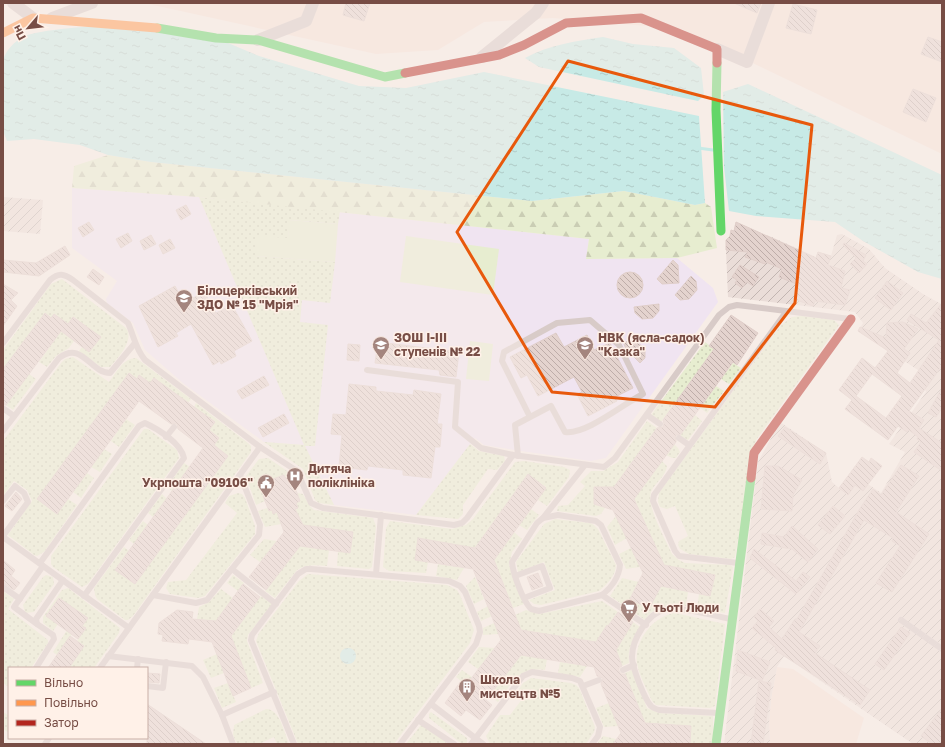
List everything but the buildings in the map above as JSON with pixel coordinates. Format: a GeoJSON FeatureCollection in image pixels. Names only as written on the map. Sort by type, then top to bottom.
{"type":"FeatureCollection","features":[{"type":"Feature","properties":{"kind":"street"},"geometry":{"type":"LineString","coordinates":[[12,3],[33,18]]}},
{"type":"Feature","properties":{"kind":"street"},"geometry":{"type":"LineString","coordinates":[[50,18],[92,3]]}},
{"type":"Feature","properties":{"kind":"street"},"geometry":{"type":"LineString","coordinates":[[258,40],[306,21],[313,3]]}},
{"type":"Feature","properties":{"kind":"street"},"geometry":{"type":"LineString","coordinates":[[482,57],[536,13],[543,3]]}},
{"type":"Feature","properties":{"kind":"street"},"geometry":{"type":"LineString","coordinates":[[3,32],[33,18],[50,18],[166,30],[216,38],[258,40],[385,77],[499,54],[524,45],[566,23],[641,18],[747,62],[769,3]]}},
{"type":"Feature","properties":{"kind":"street"},"geometry":{"type":"LineString","coordinates":[[717,49],[716,110],[721,231]]}},
{"type":"Feature","properties":{"kind":"street"},"geometry":{"type":"LineString","coordinates":[[716,744],[754,453],[851,319]]}},
{"type":"Feature","properties":{"kind":"lane"},"geometry":{"type":"LineString","coordinates":[[3,343],[50,280],[59,274],[73,280],[128,323],[132,332],[134,344],[145,360],[260,447],[297,471],[301,477],[307,497],[311,503],[316,506],[454,525],[462,523],[468,518],[516,455],[515,424],[551,406],[565,432],[573,433],[616,412],[625,403],[643,394],[619,345],[590,320],[557,323],[504,352],[502,361],[530,416]]}},
{"type":"Feature","properties":{"kind":"lane"},"geometry":{"type":"LineString","coordinates":[[367,370],[458,382],[455,427],[481,448],[585,466],[604,466],[610,464],[724,310],[737,306],[851,319]]}},
{"type":"Feature","properties":{"kind":"lane"},"geometry":{"type":"LineString","coordinates":[[739,563],[679,556],[675,551],[660,516],[654,501],[654,495],[786,312]]}},
{"type":"Feature","properties":{"kind":"lane"},"geometry":{"type":"LineString","coordinates":[[3,431],[59,358],[66,353],[72,352],[80,354],[104,373],[110,373],[134,344]]}},
{"type":"Feature","properties":{"kind":"lane"},"geometry":{"type":"LineString","coordinates":[[191,405],[196,398]]}},
{"type":"Feature","properties":{"kind":"lane"},"geometry":{"type":"LineString","coordinates":[[4,409],[14,416]]}},
{"type":"Feature","properties":{"kind":"lane"},"geometry":{"type":"LineString","coordinates":[[647,415],[660,424]]}},
{"type":"Feature","properties":{"kind":"lane"},"geometry":{"type":"LineString","coordinates":[[37,667],[54,639],[53,635],[14,607],[41,564],[139,426],[145,423],[179,447],[184,458],[84,596]]}},
{"type":"Feature","properties":{"kind":"lane"},"geometry":{"type":"LineString","coordinates":[[166,437],[174,427]]}},
{"type":"Feature","properties":{"kind":"lane"},"geometry":{"type":"LineString","coordinates":[[679,438],[689,445]]}},
{"type":"Feature","properties":{"kind":"lane"},"geometry":{"type":"LineString","coordinates":[[101,667],[260,447]]}},
{"type":"Feature","properties":{"kind":"lane"},"geometry":{"type":"LineString","coordinates":[[543,518],[558,515],[596,521],[601,525],[620,565],[620,572],[602,596],[539,611],[531,609],[524,598],[515,576],[512,562],[537,523],[543,518],[585,466]]}},
{"type":"Feature","properties":{"kind":"lane"},"geometry":{"type":"LineString","coordinates":[[153,595],[202,602],[211,595],[259,535],[260,525],[240,475]]}},
{"type":"Feature","properties":{"kind":"lane"},"geometry":{"type":"LineString","coordinates":[[3,501],[15,486],[24,493],[28,502],[3,536],[128,628]]}},
{"type":"Feature","properties":{"kind":"lane"},"geometry":{"type":"LineString","coordinates":[[376,574],[381,515]]}},
{"type":"Feature","properties":{"kind":"lane"},"geometry":{"type":"LineString","coordinates":[[515,576],[542,566],[550,588],[524,598]]}},
{"type":"Feature","properties":{"kind":"lane"},"geometry":{"type":"LineString","coordinates":[[232,569],[276,604]]}},
{"type":"Feature","properties":{"kind":"lane"},"geometry":{"type":"LineString","coordinates":[[294,744],[274,692],[251,640],[252,635],[298,574],[306,569],[376,574],[455,583],[464,592],[480,632],[476,644],[400,744]]}},
{"type":"Feature","properties":{"kind":"lane"},"geometry":{"type":"LineString","coordinates":[[37,624],[37,616],[63,580]]}},
{"type":"Feature","properties":{"kind":"lane"},"geometry":{"type":"LineString","coordinates":[[3,587],[20,599]]}},
{"type":"Feature","properties":{"kind":"lane"},"geometry":{"type":"LineString","coordinates":[[602,596],[646,625]]}},
{"type":"Feature","properties":{"kind":"lane"},"geometry":{"type":"LineString","coordinates":[[720,713],[659,710],[652,707],[648,701],[632,657],[634,646],[646,625],[652,617],[667,609],[732,619]]}},
{"type":"Feature","properties":{"kind":"lane"},"geometry":{"type":"LineString","coordinates":[[901,620],[942,649]]}},
{"type":"Feature","properties":{"kind":"lane"},"geometry":{"type":"LineString","coordinates":[[108,656],[192,666],[198,671],[222,715],[233,744]]}},
{"type":"Feature","properties":{"kind":"lane"},"geometry":{"type":"LineString","coordinates":[[137,667],[138,659]]}},
{"type":"Feature","properties":{"kind":"lane"},"geometry":{"type":"LineString","coordinates":[[148,686],[163,688],[166,662]]}},
{"type":"Feature","properties":{"kind":"lane"},"geometry":{"type":"LineString","coordinates":[[623,670],[634,665]]}},
{"type":"Feature","properties":{"kind":"lane"},"geometry":{"type":"LineString","coordinates":[[471,744],[520,679],[532,672],[572,678],[580,681],[600,727],[598,736],[592,744]]}},
{"type":"Feature","properties":{"kind":"lane"},"geometry":{"type":"LineString","coordinates":[[583,686],[599,680]]}},
{"type":"Feature","properties":{"kind":"lane"},"geometry":{"type":"LineString","coordinates":[[222,715],[274,692]]}},
{"type":"Feature","properties":{"kind":"lane"},"geometry":{"type":"LineString","coordinates":[[431,704],[483,744]]}},
{"type":"Feature","properties":{"kind":"lane"},"geometry":{"type":"LineString","coordinates":[[418,720],[454,744]]}},
{"type":"Feature","properties":{"kind":"highlighted area"},"geometry":{"type":"Polygon","coordinates":[[[568,61],[812,125],[795,303],[715,407],[552,392],[457,232],[568,61]]]}},
{"type":"Feature","properties":{"kind":"shaded area"},"geometry":{"type":"Polygon","coordinates":[[[144,3],[942,3],[942,154],[682,29],[553,18],[484,22],[438,50],[376,54],[144,3]]]}},
{"type":"Feature","properties":{"kind":"shaded area"},"geometry":{"type":"Polygon","coordinates":[[[72,188],[199,197],[589,239],[586,259],[677,258],[713,288],[718,302],[606,458],[591,461],[514,450],[484,445],[475,438],[416,515],[334,505],[304,445],[264,442],[184,384],[145,350],[133,323],[107,303],[106,299],[117,281],[72,248],[72,188]]]}},
{"type":"Feature","properties":{"kind":"shaded area"},"geometry":{"type":"Polygon","coordinates":[[[3,197],[43,200],[40,234],[3,231],[3,197]]]}},
{"type":"Feature","properties":{"kind":"shaded area"},"geometry":{"type":"Polygon","coordinates":[[[842,234],[869,249],[885,268],[923,294],[941,304],[942,303],[942,744],[913,744],[784,656],[777,667],[771,699],[769,723],[770,744],[724,744],[758,462],[780,422],[826,453],[832,482],[847,495],[855,485],[863,491],[868,484],[881,493],[905,452],[889,444],[926,392],[918,370],[858,331],[863,323],[855,312],[728,297],[726,250],[739,251],[767,238],[767,235],[816,257],[818,252],[831,256],[837,235],[842,234]]]}},
{"type":"Feature","properties":{"kind":"shaded area"},"geometry":{"type":"Polygon","coordinates":[[[777,667],[793,669],[864,718],[856,744],[770,744],[769,723],[771,699],[777,667]]]}},
{"type":"Feature","properties":{"kind":"green space"},"geometry":{"type":"Polygon","coordinates":[[[108,155],[151,162],[532,201],[624,191],[695,205],[705,203],[711,207],[717,248],[677,258],[586,259],[589,239],[199,197],[72,188],[74,166],[108,155]]]}},
{"type":"Feature","properties":{"kind":"green space"},"geometry":{"type":"Polygon","coordinates":[[[199,197],[340,211],[338,224],[290,220],[288,238],[255,256],[335,262],[330,303],[302,300],[300,322],[328,325],[315,446],[305,446],[334,505],[319,503],[315,500],[303,469],[264,442],[304,445],[199,197]]]}},
{"type":"Feature","properties":{"kind":"green space"},"geometry":{"type":"Polygon","coordinates":[[[289,220],[338,224],[335,262],[255,256],[256,236],[288,238],[289,220]]]}},
{"type":"Feature","properties":{"kind":"green space"},"geometry":{"type":"Polygon","coordinates":[[[406,236],[499,249],[493,295],[400,282],[406,236]]]}},
{"type":"Feature","properties":{"kind":"green space"},"geometry":{"type":"Polygon","coordinates":[[[62,279],[126,328],[128,338],[121,354],[110,367],[101,367],[79,351],[82,347],[89,352],[100,337],[74,317],[68,324],[54,314],[51,318],[45,313],[3,369],[3,350],[51,284],[62,279]]]}},
{"type":"Feature","properties":{"kind":"green space"},"geometry":{"type":"Polygon","coordinates":[[[802,316],[834,320],[839,325],[756,440],[735,557],[731,559],[689,554],[680,549],[678,545],[679,541],[688,536],[675,506],[667,509],[660,507],[658,502],[659,493],[781,325],[792,317],[802,316]]]}},
{"type":"Feature","properties":{"kind":"green space"},"geometry":{"type":"Polygon","coordinates":[[[61,331],[74,341],[69,348],[56,356],[47,367],[39,362],[61,331]]]}},
{"type":"Feature","properties":{"kind":"green space"},"geometry":{"type":"Polygon","coordinates":[[[470,341],[493,344],[489,381],[466,379],[470,341]]]}},
{"type":"Feature","properties":{"kind":"green space"},"geometry":{"type":"Polygon","coordinates":[[[705,342],[714,349],[661,422],[651,415],[705,342]]]}},
{"type":"Feature","properties":{"kind":"green space"},"geometry":{"type":"Polygon","coordinates":[[[73,357],[109,382],[117,370],[127,360],[136,358],[191,399],[188,403],[154,378],[150,383],[139,376],[37,499],[57,514],[68,499],[77,505],[44,552],[37,556],[8,535],[32,501],[27,490],[14,481],[3,496],[3,441],[61,363],[65,359],[73,357]]]}},
{"type":"Feature","properties":{"kind":"green space"},"geometry":{"type":"Polygon","coordinates":[[[733,363],[741,368],[729,384],[721,379],[733,363]]]}},
{"type":"Feature","properties":{"kind":"green space"},"geometry":{"type":"Polygon","coordinates":[[[29,374],[36,379],[13,410],[6,405],[29,374]]]}},
{"type":"Feature","properties":{"kind":"green space"},"geometry":{"type":"Polygon","coordinates":[[[716,386],[724,391],[707,413],[700,408],[716,386]]]}},
{"type":"Feature","properties":{"kind":"green space"},"geometry":{"type":"Polygon","coordinates":[[[196,403],[248,443],[251,446],[251,452],[133,616],[128,620],[125,620],[97,599],[94,588],[124,547],[129,551],[115,570],[135,584],[228,456],[214,445],[219,438],[209,430],[215,422],[194,407],[196,403]]]}},
{"type":"Feature","properties":{"kind":"green space"},"geometry":{"type":"Polygon","coordinates":[[[695,415],[702,421],[688,440],[680,436],[695,415]]]}},
{"type":"Feature","properties":{"kind":"green space"},"geometry":{"type":"Polygon","coordinates":[[[126,419],[135,425],[119,447],[111,441],[126,419]]]}},
{"type":"Feature","properties":{"kind":"green space"},"geometry":{"type":"Polygon","coordinates":[[[647,421],[657,428],[614,487],[594,487],[594,504],[605,508],[601,514],[596,516],[557,511],[558,506],[568,505],[585,486],[580,482],[591,471],[603,471],[618,462],[647,421]]]}},
{"type":"Feature","properties":{"kind":"green space"},"geometry":{"type":"Polygon","coordinates":[[[144,429],[148,429],[177,450],[179,458],[88,584],[82,587],[53,567],[51,564],[51,556],[144,429]]]}},
{"type":"Feature","properties":{"kind":"green space"},"geometry":{"type":"Polygon","coordinates":[[[470,444],[479,451],[504,456],[505,461],[497,470],[488,469],[463,505],[463,514],[458,519],[416,515],[470,444]]]}},
{"type":"Feature","properties":{"kind":"green space"},"geometry":{"type":"Polygon","coordinates":[[[674,444],[680,452],[676,458],[672,458],[666,455],[674,444]]]}},
{"type":"Feature","properties":{"kind":"green space"},"geometry":{"type":"Polygon","coordinates":[[[104,449],[112,454],[100,472],[91,467],[104,449]]]}},
{"type":"Feature","properties":{"kind":"green space"},"geometry":{"type":"Polygon","coordinates":[[[268,458],[296,477],[299,482],[295,488],[290,476],[285,478],[284,475],[273,479],[275,484],[271,485],[272,489],[267,490],[269,494],[263,496],[265,501],[256,505],[246,476],[259,459],[268,458]]]}},
{"type":"Feature","properties":{"kind":"green space"},"geometry":{"type":"Polygon","coordinates":[[[524,461],[564,467],[570,470],[569,477],[547,506],[538,500],[546,487],[528,475],[475,548],[419,539],[415,560],[428,562],[426,573],[389,571],[383,567],[386,528],[390,521],[452,529],[466,525],[473,519],[515,462],[524,461]]]}},
{"type":"Feature","properties":{"kind":"green space"},"geometry":{"type":"Polygon","coordinates":[[[662,461],[667,466],[666,470],[652,490],[650,496],[653,512],[657,522],[672,554],[679,560],[685,563],[730,565],[733,567],[725,613],[697,609],[699,594],[710,596],[714,575],[664,565],[634,499],[662,461]]]}},
{"type":"Feature","properties":{"kind":"green space"},"geometry":{"type":"Polygon","coordinates":[[[184,463],[190,467],[172,491],[167,487],[184,463]]]}},
{"type":"Feature","properties":{"kind":"green space"},"geometry":{"type":"Polygon","coordinates":[[[87,473],[94,478],[81,498],[73,492],[87,473]]]}},
{"type":"Feature","properties":{"kind":"green space"},"geometry":{"type":"Polygon","coordinates":[[[238,493],[242,494],[245,498],[255,526],[255,534],[205,596],[198,598],[170,594],[166,588],[168,582],[186,580],[237,513],[225,503],[229,496],[238,493]]]}},
{"type":"Feature","properties":{"kind":"green space"},"geometry":{"type":"Polygon","coordinates":[[[297,493],[303,494],[309,505],[314,510],[373,518],[376,526],[372,567],[369,569],[337,566],[338,551],[350,553],[353,532],[303,525],[295,509],[298,508],[296,503],[300,501],[297,493]]]}},
{"type":"Feature","properties":{"kind":"green space"},"geometry":{"type":"Polygon","coordinates":[[[162,494],[167,499],[153,517],[148,513],[162,494]]]}},
{"type":"Feature","properties":{"kind":"green space"},"geometry":{"type":"Polygon","coordinates":[[[267,508],[269,511],[272,510],[273,513],[277,512],[281,524],[265,527],[258,511],[267,508]]]}},
{"type":"Feature","properties":{"kind":"green space"},"geometry":{"type":"Polygon","coordinates":[[[531,509],[539,515],[527,530],[519,525],[531,509]]]}},
{"type":"Feature","properties":{"kind":"green space"},"geometry":{"type":"Polygon","coordinates":[[[616,516],[627,538],[615,545],[607,527],[616,516]]]}},
{"type":"Feature","properties":{"kind":"green space"},"geometry":{"type":"Polygon","coordinates":[[[555,519],[590,523],[594,525],[598,529],[616,565],[616,569],[610,580],[599,591],[541,605],[534,604],[529,600],[555,590],[544,562],[518,572],[516,562],[544,524],[555,519]]]}},
{"type":"Feature","properties":{"kind":"green space"},"geometry":{"type":"Polygon","coordinates":[[[143,521],[148,525],[134,544],[129,540],[143,521]]]}},
{"type":"Feature","properties":{"kind":"green space"},"geometry":{"type":"Polygon","coordinates":[[[514,532],[522,539],[512,552],[509,565],[524,604],[513,608],[494,560],[514,532]]]}},
{"type":"Feature","properties":{"kind":"green space"},"geometry":{"type":"Polygon","coordinates":[[[264,539],[277,541],[260,562],[250,555],[264,539]]]}},
{"type":"Feature","properties":{"kind":"green space"},"geometry":{"type":"Polygon","coordinates":[[[300,546],[329,550],[327,566],[315,565],[300,568],[275,598],[265,591],[300,546]]]}},
{"type":"Feature","properties":{"kind":"green space"},"geometry":{"type":"Polygon","coordinates":[[[631,548],[640,567],[626,569],[619,554],[631,548]]]}},
{"type":"Feature","properties":{"kind":"green space"},"geometry":{"type":"Polygon","coordinates":[[[438,564],[464,568],[457,580],[436,576],[438,564]]]}},
{"type":"Feature","properties":{"kind":"green space"},"geometry":{"type":"Polygon","coordinates":[[[308,574],[447,585],[457,590],[460,595],[474,630],[470,643],[394,744],[298,744],[256,641],[259,633],[299,581],[308,574]]]}},
{"type":"Feature","properties":{"kind":"green space"},"geometry":{"type":"Polygon","coordinates":[[[46,575],[53,577],[54,584],[34,612],[25,613],[23,605],[46,575]]]}},
{"type":"Feature","properties":{"kind":"green space"},"geometry":{"type":"Polygon","coordinates":[[[233,575],[244,583],[238,591],[227,583],[233,575]]]}},
{"type":"Feature","properties":{"kind":"green space"},"geometry":{"type":"Polygon","coordinates":[[[475,577],[484,599],[474,604],[466,586],[475,577]]]}},
{"type":"Feature","properties":{"kind":"green space"},"geometry":{"type":"Polygon","coordinates":[[[622,578],[639,582],[630,599],[649,609],[661,586],[688,592],[686,606],[674,605],[658,608],[645,620],[610,596],[622,578]]]}},
{"type":"Feature","properties":{"kind":"green space"},"geometry":{"type":"Polygon","coordinates":[[[68,588],[120,628],[119,633],[95,667],[70,667],[84,646],[77,641],[85,628],[82,626],[88,618],[59,598],[46,616],[58,624],[53,631],[43,623],[43,617],[62,590],[68,588]]]}},
{"type":"Feature","properties":{"kind":"green space"},"geometry":{"type":"Polygon","coordinates":[[[221,589],[233,598],[216,621],[197,619],[199,607],[209,602],[221,589]]]}},
{"type":"Feature","properties":{"kind":"green space"},"geometry":{"type":"Polygon","coordinates":[[[3,591],[14,599],[8,609],[48,640],[48,643],[32,667],[8,667],[8,686],[3,683],[3,591]]]}},
{"type":"Feature","properties":{"kind":"green space"},"geometry":{"type":"Polygon","coordinates":[[[261,596],[272,604],[248,635],[247,641],[263,683],[251,688],[231,636],[261,596]]]}},
{"type":"Feature","properties":{"kind":"green space"},"geometry":{"type":"Polygon","coordinates":[[[602,601],[618,612],[613,619],[628,629],[633,622],[640,627],[630,649],[629,663],[622,666],[616,650],[624,636],[607,625],[596,642],[521,630],[515,615],[526,610],[539,614],[602,601]]]}},
{"type":"Feature","properties":{"kind":"green space"},"geometry":{"type":"Polygon","coordinates":[[[488,606],[492,616],[481,621],[477,612],[488,606]]]}},
{"type":"Feature","properties":{"kind":"green space"},"geometry":{"type":"Polygon","coordinates":[[[675,613],[725,624],[715,706],[710,708],[656,705],[652,701],[639,673],[637,655],[642,638],[659,619],[675,613]]]}},
{"type":"Feature","properties":{"kind":"green space"},"geometry":{"type":"Polygon","coordinates":[[[494,623],[499,634],[483,635],[483,628],[494,623]]]}},
{"type":"Feature","properties":{"kind":"green space"},"geometry":{"type":"Polygon","coordinates":[[[67,630],[72,634],[57,655],[53,652],[67,630]]]}},
{"type":"Feature","properties":{"kind":"green space"},"geometry":{"type":"Polygon","coordinates":[[[479,647],[496,648],[478,669],[468,662],[479,647]]]}},
{"type":"Feature","properties":{"kind":"green space"},"geometry":{"type":"Polygon","coordinates":[[[217,654],[224,673],[211,678],[203,660],[217,654]]]}},
{"type":"Feature","properties":{"kind":"green space"},"geometry":{"type":"Polygon","coordinates":[[[521,655],[547,659],[545,670],[528,671],[517,677],[498,702],[489,696],[521,655]]]}},
{"type":"Feature","properties":{"kind":"green space"},"geometry":{"type":"Polygon","coordinates":[[[560,662],[587,666],[580,677],[558,673],[560,662]]]}},
{"type":"Feature","properties":{"kind":"green space"},"geometry":{"type":"Polygon","coordinates":[[[462,670],[472,677],[466,685],[456,677],[462,670]]]}},
{"type":"Feature","properties":{"kind":"green space"},"geometry":{"type":"Polygon","coordinates":[[[632,670],[647,708],[659,713],[713,716],[713,744],[690,744],[691,726],[645,723],[625,673],[632,670]]]}},
{"type":"Feature","properties":{"kind":"green space"},"geometry":{"type":"Polygon","coordinates":[[[531,678],[571,683],[579,688],[595,727],[594,732],[586,744],[490,744],[486,736],[500,715],[510,715],[526,694],[519,689],[523,683],[531,678]]]}},
{"type":"Feature","properties":{"kind":"green space"},"geometry":{"type":"Polygon","coordinates":[[[228,683],[236,702],[222,708],[214,688],[228,683]]]}},
{"type":"Feature","properties":{"kind":"green space"},"geometry":{"type":"Polygon","coordinates":[[[609,703],[618,726],[604,727],[596,708],[609,703]]]}},
{"type":"Feature","properties":{"kind":"green space"},"geometry":{"type":"Polygon","coordinates":[[[266,709],[271,710],[278,717],[289,744],[277,744],[274,737],[259,744],[237,744],[233,735],[234,725],[266,709]]]}},
{"type":"Feature","properties":{"kind":"green space"},"geometry":{"type":"Polygon","coordinates":[[[3,712],[8,715],[8,732],[3,729],[3,712]]]}},
{"type":"Feature","properties":{"kind":"green space"},"geometry":{"type":"Polygon","coordinates":[[[431,712],[467,738],[467,743],[462,744],[429,718],[429,714],[431,712]]]}},
{"type":"Feature","properties":{"kind":"green space"},"geometry":{"type":"Polygon","coordinates":[[[421,725],[426,726],[448,744],[406,744],[421,725]]]}},
{"type":"Feature","properties":{"kind":"green space"},"geometry":{"type":"Polygon","coordinates":[[[603,736],[616,739],[613,744],[597,744],[603,736]]]}},
{"type":"Feature","properties":{"kind":"water"},"geometry":{"type":"Polygon","coordinates":[[[119,24],[216,38],[259,56],[359,86],[406,88],[484,72],[699,116],[705,203],[695,205],[624,191],[532,201],[151,162],[108,155],[80,145],[34,139],[7,141],[3,131],[3,60],[11,47],[23,37],[30,34],[69,28],[119,24]]]}},
{"type":"Feature","properties":{"kind":"water"},"geometry":{"type":"Polygon","coordinates":[[[603,37],[633,44],[674,48],[701,68],[704,95],[698,101],[539,67],[525,58],[553,47],[603,37]]]}},
{"type":"Feature","properties":{"kind":"water"},"geometry":{"type":"Polygon","coordinates":[[[748,84],[942,175],[942,279],[918,272],[863,241],[835,222],[756,216],[729,211],[724,167],[723,92],[748,84]]]}},
{"type":"Feature","properties":{"kind":"water"},"geometry":{"type":"Polygon","coordinates":[[[348,648],[354,650],[356,656],[354,662],[348,664],[342,662],[340,656],[342,650],[348,648]]]}},
{"type":"Feature","properties":{"kind":"waterway"},"geometry":{"type":"LineString","coordinates":[[698,148],[713,150]]}},
{"type":"Feature","properties":{"kind":"traffic: fast"},"geometry":{"type":"LineString","coordinates":[[157,28],[216,38],[258,40],[385,77],[405,73]]}},
{"type":"Feature","properties":{"kind":"traffic: fast"},"geometry":{"type":"LineString","coordinates":[[717,63],[716,110],[721,231]]}},
{"type":"Feature","properties":{"kind":"traffic: fast"},"geometry":{"type":"LineString","coordinates":[[716,744],[751,478]]}},
{"type":"Feature","properties":{"kind":"traffic: slow"},"geometry":{"type":"LineString","coordinates":[[3,33],[33,18],[157,28]]}},
{"type":"Feature","properties":{"kind":"traffic: jam"},"geometry":{"type":"LineString","coordinates":[[405,73],[499,55],[524,45],[566,23],[641,18],[717,49],[717,63]]}},
{"type":"Feature","properties":{"kind":"traffic: jam"},"geometry":{"type":"LineString","coordinates":[[751,478],[754,453],[851,319]]}},
{"type":"Feature","properties":{"kind":"place","name":"Білоцерківський ЗДО № 15 \"Мрія\""},"geometry":{"type":"Point","coordinates":[184,313]}},
{"type":"Feature","properties":{"kind":"place","name":"ЗОШ І-ІІІ ступенів № 22"},"geometry":{"type":"Point","coordinates":[381,360]}},
{"type":"Feature","properties":{"kind":"place","name":"НВК (ясла-садок) \"Казка\""},"geometry":{"type":"Point","coordinates":[585,360]}},
{"type":"Feature","properties":{"kind":"place","name":"Дитяча поліклініка"},"geometry":{"type":"Point","coordinates":[295,491]}},
{"type":"Feature","properties":{"kind":"place","name":"Укрпошта \"09106\""},"geometry":{"type":"Point","coordinates":[266,498]}},
{"type":"Feature","properties":{"kind":"place","name":"У тьоті Люди"},"geometry":{"type":"Point","coordinates":[629,623]}},
{"type":"Feature","properties":{"kind":"place","name":"Школа мистецтв №5"},"geometry":{"type":"Point","coordinates":[467,702]}}]}
